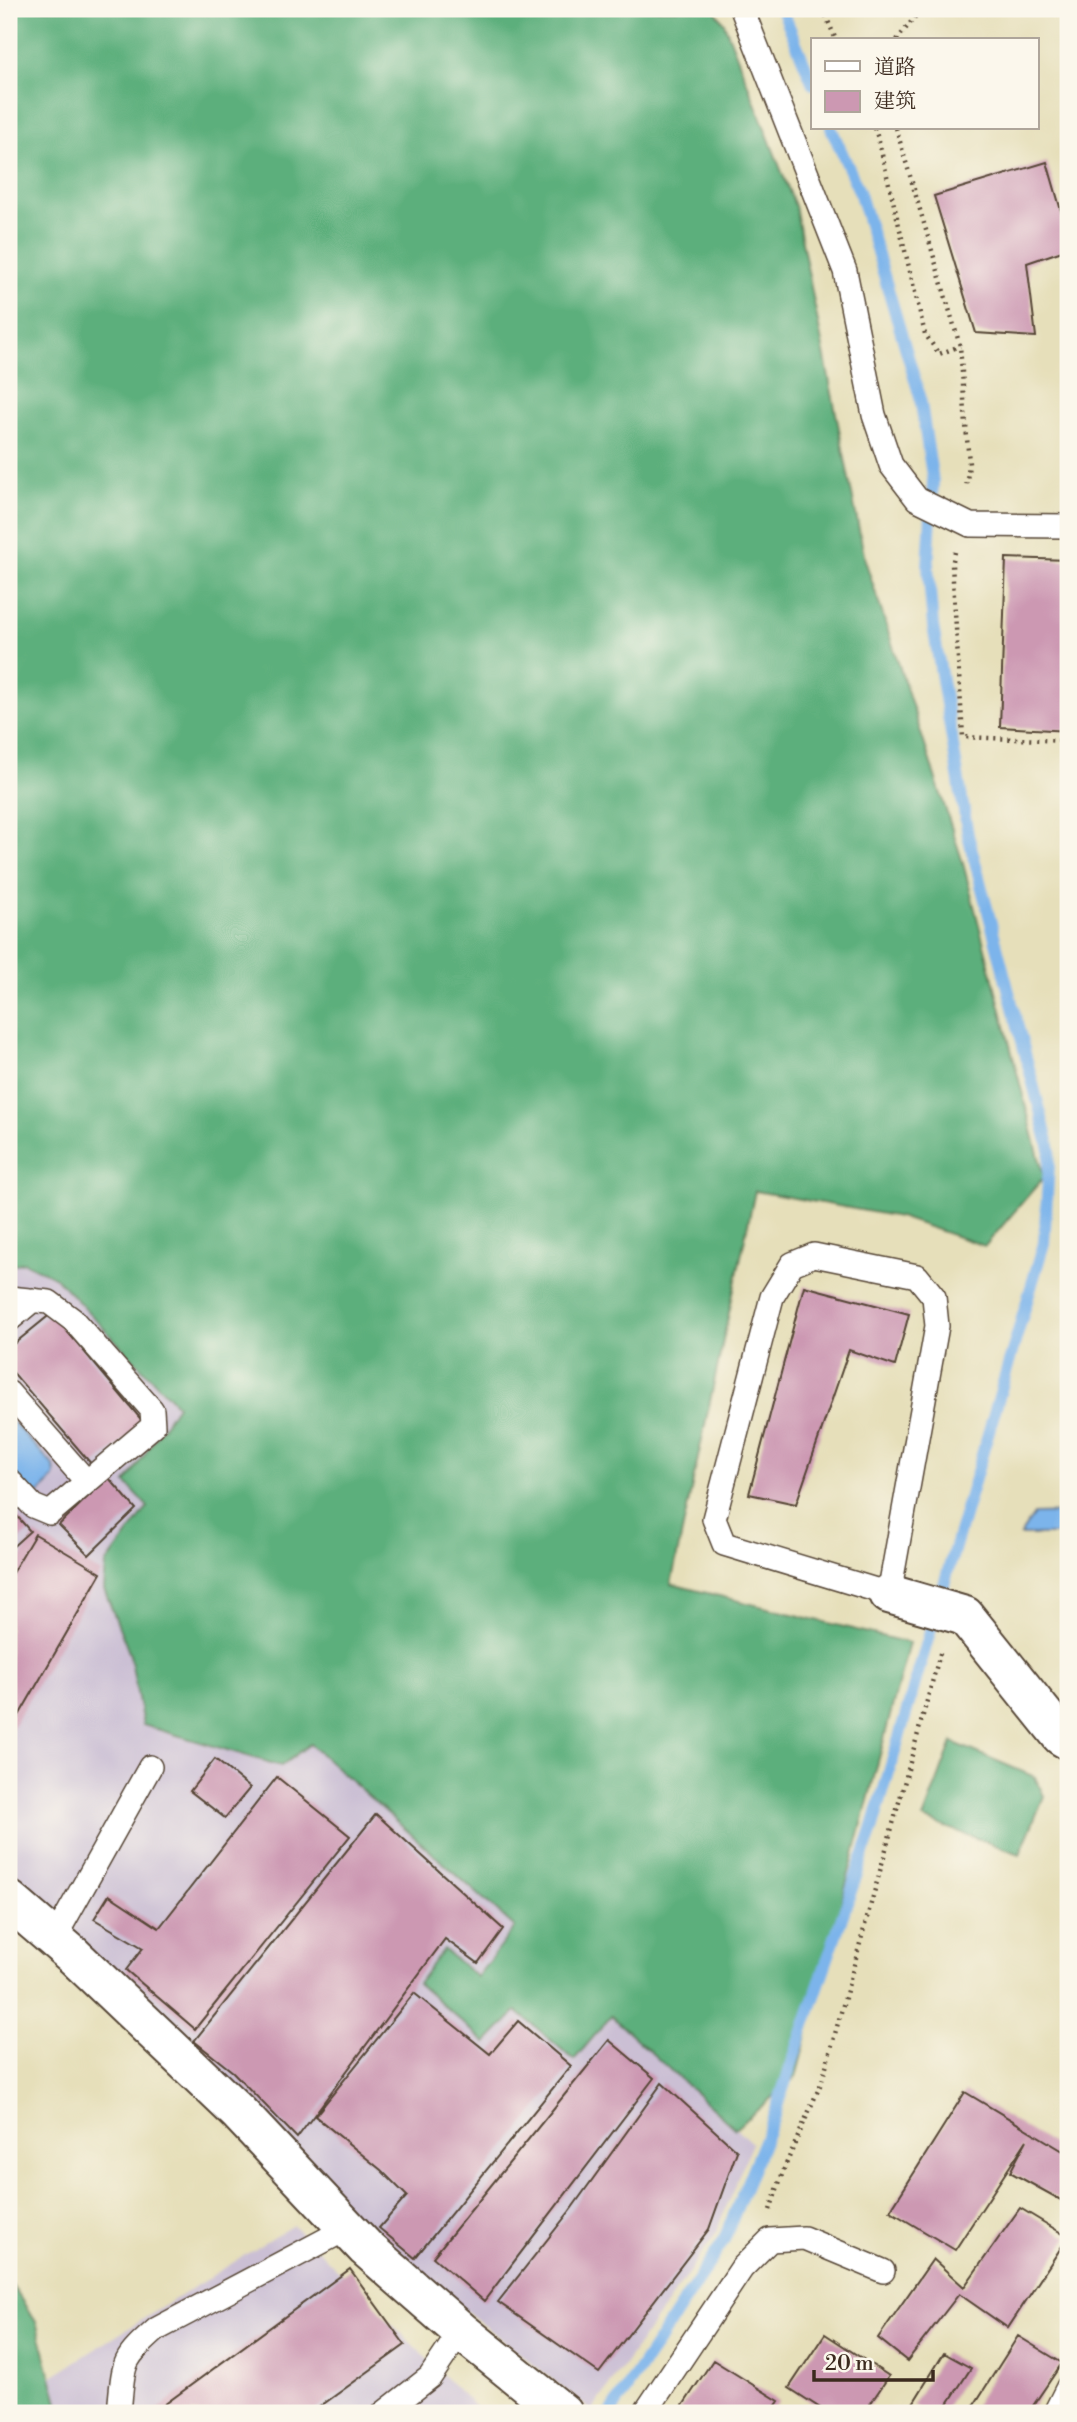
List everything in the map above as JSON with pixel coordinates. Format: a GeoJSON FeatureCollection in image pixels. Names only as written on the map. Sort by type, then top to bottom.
{"type":"FeatureCollection","features":[{"type":"Feature","properties":{"kind":"street"},"geometry":{"type":"LineString","coordinates":[[889,1594],[965,1616],[1061,1736],[1068,1740]]}},
{"type":"Feature","properties":{"kind":"street"},"geometry":{"type":"LineString","coordinates":[[9,1900],[238,2112],[366,2248],[461,2331],[564,2413]]}},
{"type":"Feature","properties":{"kind":"lane"},"geometry":{"type":"LineString","coordinates":[[742,9],[845,271],[874,415],[891,465],[917,499],[970,525],[1068,526]]}},
{"type":"Feature","properties":{"kind":"lane"},"geometry":{"type":"LineString","coordinates":[[814,1255],[917,1276],[934,1297],[937,1326],[889,1594],[724,1544],[714,1519],[772,1297],[792,1265],[814,1255]]}},
{"type":"Feature","properties":{"kind":"lane"},"geometry":{"type":"LineString","coordinates":[[9,1298],[49,1302],[73,1320],[152,1410],[153,1426],[50,1513],[33,1506],[9,1480]]}},
{"type":"Feature","properties":{"kind":"lane"},"geometry":{"type":"LineString","coordinates":[[9,1320],[33,1300]]}},
{"type":"Feature","properties":{"kind":"lane"},"geometry":{"type":"LineString","coordinates":[[9,1393],[87,1482]]}},
{"type":"Feature","properties":{"kind":"lane"},"geometry":{"type":"LineString","coordinates":[[54,1939],[150,1767]]}},
{"type":"Feature","properties":{"kind":"lane"},"geometry":{"type":"LineString","coordinates":[[120,2402],[123,2365],[134,2350],[157,2329],[348,2228]]}},
{"type":"Feature","properties":{"kind":"lane"},"geometry":{"type":"LineString","coordinates":[[645,2413],[742,2269],[770,2240],[804,2238],[883,2271]]}},
{"type":"Feature","properties":{"kind":"lane"},"geometry":{"type":"LineString","coordinates":[[384,2413],[430,2378],[461,2331]]}},
{"type":"Feature","properties":{"kind":"lane"},"geometry":{"type":"LineString","coordinates":[[1055,2413],[1068,2387]]}},
{"type":"Feature","properties":{"kind":"path"},"geometry":{"type":"LineString","coordinates":[[822,9],[835,38]]}},
{"type":"Feature","properties":{"kind":"path"},"geometry":{"type":"LineString","coordinates":[[899,38],[922,9]]}},
{"type":"Feature","properties":{"kind":"path"},"geometry":{"type":"LineString","coordinates":[[875,130],[925,334],[939,354],[960,346]]}},
{"type":"Feature","properties":{"kind":"path"},"geometry":{"type":"LineString","coordinates":[[897,130],[960,346],[969,464],[952,565],[963,737],[1068,741]]}},
{"type":"Feature","properties":{"kind":"path"},"geometry":{"type":"LineString","coordinates":[[770,2240],[765,2223],[784,2169],[822,2081],[952,1612]]}},
{"type":"Feature","properties":{"kind":"shaded area"},"geometry":{"type":"Polygon","coordinates":[[[24,1261],[56,1278],[177,1405],[126,1483],[148,1507],[106,1564],[104,1589],[130,1655],[143,1725],[280,1766],[310,1743],[516,1927],[477,1977],[419,1983],[486,2043],[517,2011],[574,2060],[611,2015],[752,2143],[715,2235],[592,2411],[382,2244],[9,1880],[9,1266],[24,1261]]]}},
{"type":"Feature","properties":{"kind":"shaded area"},"geometry":{"type":"Polygon","coordinates":[[[293,2225],[481,2413],[61,2413],[51,2377],[293,2225]]]}},
{"type":"Feature","properties":{"kind":"green space"},"geometry":{"type":"Polygon","coordinates":[[[9,9],[714,9],[724,23],[795,206],[865,560],[963,863],[1044,1177],[985,1246],[899,1217],[755,1191],[671,1584],[909,1643],[796,2077],[735,2129],[611,2016],[574,2060],[517,2011],[486,2043],[418,1983],[443,1949],[477,1977],[515,1927],[310,1744],[281,1766],[143,1725],[130,1655],[104,1589],[106,1564],[148,1507],[126,1483],[177,1405],[56,1278],[24,1262],[9,1266],[9,9]]]}},
{"type":"Feature","properties":{"kind":"green space"},"geometry":{"type":"Polygon","coordinates":[[[952,1742],[1035,1777],[1044,1796],[1020,1854],[923,1819],[952,1742]]]}},
{"type":"Feature","properties":{"kind":"green space"},"geometry":{"type":"Polygon","coordinates":[[[9,2281],[36,2322],[61,2413],[9,2413],[9,2281]]]}},
{"type":"Feature","properties":{"kind":"water"},"geometry":{"type":"Polygon","coordinates":[[[13,1422],[54,1466],[55,1476],[40,1493],[30,1492],[9,1468],[9,1423],[13,1422]]]}},
{"type":"Feature","properties":{"kind":"water"},"geometry":{"type":"Polygon","coordinates":[[[1068,1513],[1068,1535],[1020,1535],[1034,1514],[1068,1513]]]}},
{"type":"Feature","properties":{"kind":"building"},"geometry":{"type":"Polygon","coordinates":[[[1047,162],[1068,235],[1068,249],[1027,263],[1036,337],[976,333],[934,196],[1047,162]]]}},
{"type":"Feature","properties":{"kind":"building"},"geometry":{"type":"Polygon","coordinates":[[[1006,558],[1068,560],[1068,731],[1000,727],[1006,558]]]}},
{"type":"Feature","properties":{"kind":"building"},"geometry":{"type":"Polygon","coordinates":[[[804,1286],[909,1314],[895,1366],[849,1350],[796,1504],[749,1494],[804,1286]]]}},
{"type":"Feature","properties":{"kind":"building"},"geometry":{"type":"Polygon","coordinates":[[[52,1313],[144,1423],[93,1466],[9,1368],[9,1348],[52,1313]]]}},
{"type":"Feature","properties":{"kind":"building"},"geometry":{"type":"Polygon","coordinates":[[[108,1477],[136,1509],[89,1555],[59,1525],[108,1477]]]}},
{"type":"Feature","properties":{"kind":"building"},"geometry":{"type":"Polygon","coordinates":[[[9,1507],[30,1531],[9,1550],[9,1507]]]}},
{"type":"Feature","properties":{"kind":"building"},"geometry":{"type":"Polygon","coordinates":[[[35,1534],[101,1573],[9,1733],[9,1578],[35,1534]]]}},
{"type":"Feature","properties":{"kind":"building"},"geometry":{"type":"Polygon","coordinates":[[[215,1759],[250,1788],[225,1818],[190,1791],[215,1759]]]}},
{"type":"Feature","properties":{"kind":"building"},"geometry":{"type":"Polygon","coordinates":[[[277,1777],[350,1836],[195,2029],[126,1970],[143,1948],[94,1919],[109,1895],[159,1928],[277,1777]]]}},
{"type":"Feature","properties":{"kind":"building"},"geometry":{"type":"Polygon","coordinates":[[[376,1814],[503,1929],[478,1963],[445,1939],[297,2138],[233,2072],[194,2041],[376,1814]]]}},
{"type":"Feature","properties":{"kind":"building"},"geometry":{"type":"Polygon","coordinates":[[[414,1993],[490,2054],[518,2021],[571,2066],[415,2258],[379,2228],[407,2196],[381,2170],[315,2116],[414,1993]]]}},
{"type":"Feature","properties":{"kind":"building"},"geometry":{"type":"Polygon","coordinates":[[[609,2040],[654,2078],[484,2301],[433,2257],[609,2040]]]}},
{"type":"Feature","properties":{"kind":"building"},"geometry":{"type":"Polygon","coordinates":[[[662,2083],[737,2151],[709,2229],[599,2373],[498,2302],[569,2212],[662,2083]]]}},
{"type":"Feature","properties":{"kind":"building"},"geometry":{"type":"Polygon","coordinates":[[[965,2092],[1068,2154],[1068,2204],[1010,2172],[1027,2140],[955,2250],[890,2211],[965,2092]]]}},
{"type":"Feature","properties":{"kind":"building"},"geometry":{"type":"Polygon","coordinates":[[[1020,2208],[1068,2237],[1008,2328],[959,2294],[907,2361],[878,2338],[933,2259],[964,2287],[1020,2208]]]}},
{"type":"Feature","properties":{"kind":"building"},"geometry":{"type":"Polygon","coordinates":[[[350,2269],[405,2345],[311,2413],[153,2413],[350,2269]]]}},
{"type":"Feature","properties":{"kind":"building"},"geometry":{"type":"Polygon","coordinates":[[[825,2334],[889,2376],[864,2413],[828,2413],[789,2388],[825,2334]]]}},
{"type":"Feature","properties":{"kind":"building"},"geometry":{"type":"Polygon","coordinates":[[[1018,2336],[1062,2363],[1028,2413],[969,2413],[1018,2336]]]}},
{"type":"Feature","properties":{"kind":"building"},"geometry":{"type":"Polygon","coordinates":[[[944,2353],[971,2368],[942,2413],[925,2413],[912,2405],[944,2353]]]}},
{"type":"Feature","properties":{"kind":"building"},"geometry":{"type":"Polygon","coordinates":[[[713,2360],[779,2401],[771,2413],[678,2413],[713,2360]]]}},
{"type":"Feature","properties":{"kind":"waterway"},"geometry":{"type":"LineString","coordinates":[[782,9],[811,79]]}},
{"type":"Feature","properties":{"kind":"waterway"},"geometry":{"type":"LineString","coordinates":[[611,2413],[723,2242],[772,2121],[872,1830],[1044,1243],[1050,1149],[968,835],[933,626],[928,567],[933,482],[920,397],[859,191],[832,130]]}}]}
